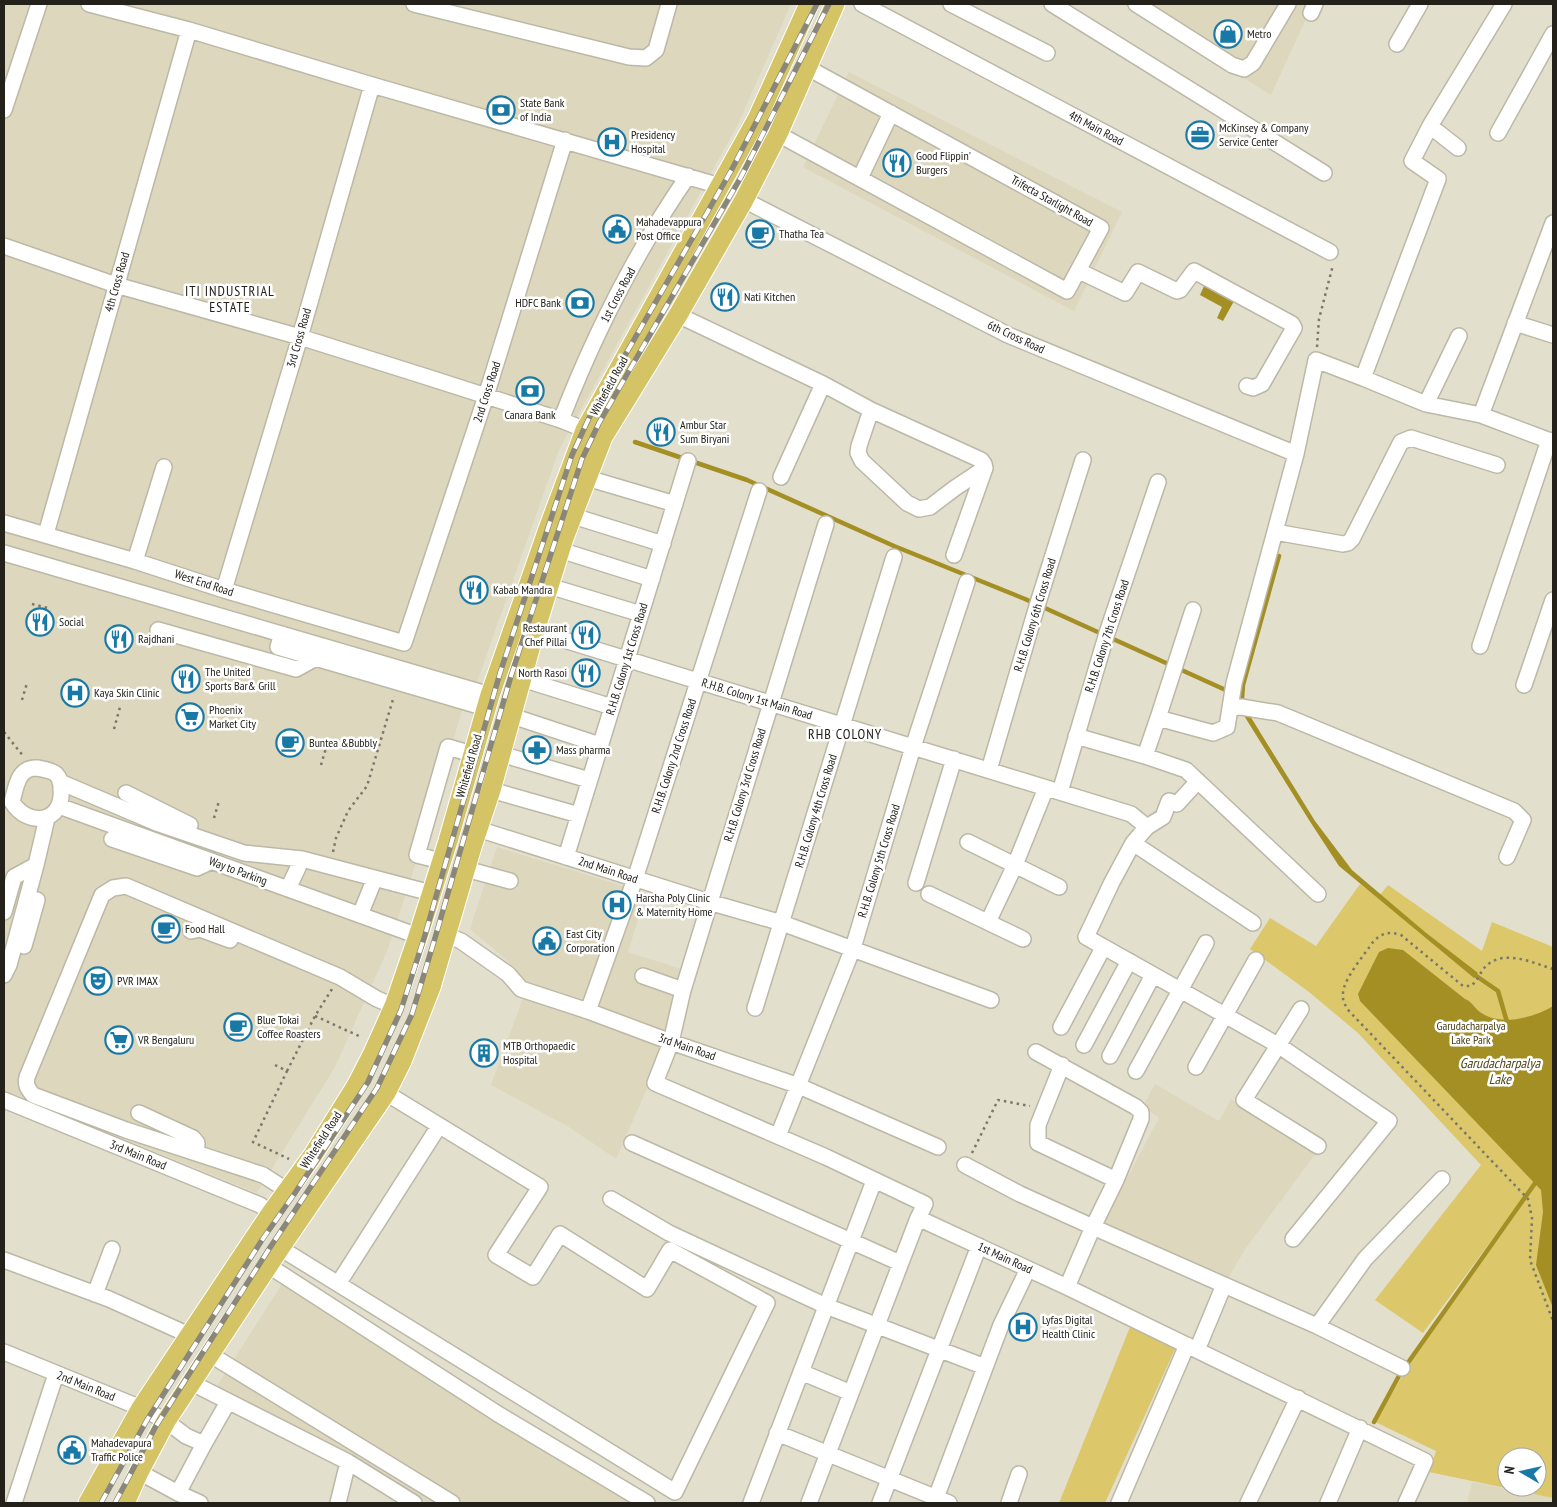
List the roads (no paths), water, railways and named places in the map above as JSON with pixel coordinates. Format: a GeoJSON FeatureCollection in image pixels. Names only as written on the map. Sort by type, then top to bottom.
{"type":"FeatureCollection","features":[{"type":"Feature","properties":{"kind":"main road","name":"Whitefield Road"},"geometry":{"type":"LineString","coordinates":[[88,1503],[141,1408],[188,1335],[313,1155],[356,1086],[378,1044],[394,1006],[418,936],[488,701],[585,430],[758,117],[809,4]]}},
{"type":"Feature","properties":{"kind":"main road","name":"Whitefield Road"},"geometry":{"type":"LineString","coordinates":[[127,1502],[139,1472],[166,1421],[280,1248],[386,1093],[415,1030],[431,987],[491,790],[535,631],[560,550],[604,437],[678,315],[744,200],[778,134],[836,4]]}},
{"type":"Feature","properties":{"kind":"main road"},"geometry":{"type":"LineString","coordinates":[[646,320],[667,332]]}},
{"type":"Feature","properties":{"kind":"street"},"geometry":{"type":"LineString","coordinates":[[4,110],[10,73],[39,4]]}},
{"type":"Feature","properties":{"kind":"street"},"geometry":{"type":"LineString","coordinates":[[89,4],[189,30],[720,186]]}},
{"type":"Feature","properties":{"kind":"street"},"geometry":{"type":"LineString","coordinates":[[414,4],[629,57],[646,58],[656,50],[668,4]]}},
{"type":"Feature","properties":{"kind":"street","name":"4th Main Road"},"geometry":{"type":"LineString","coordinates":[[862,4],[1330,252]]}},
{"type":"Feature","properties":{"kind":"street"},"geometry":{"type":"LineString","coordinates":[[951,4],[1047,54]]}},
{"type":"Feature","properties":{"kind":"street"},"geometry":{"type":"LineString","coordinates":[[1052,4],[1324,173]]}},
{"type":"Feature","properties":{"kind":"street"},"geometry":{"type":"LineString","coordinates":[[1136,4],[1232,65],[1244,69],[1253,63],[1288,4]]}},
{"type":"Feature","properties":{"kind":"street"},"geometry":{"type":"LineString","coordinates":[[1397,44],[1420,4]]}},
{"type":"Feature","properties":{"kind":"street"},"geometry":{"type":"LineString","coordinates":[[1363,378],[1438,179],[1412,161],[1430,126],[1504,4]]}},
{"type":"Feature","properties":{"kind":"street","name":"4th Cross Road"},"geometry":{"type":"LineString","coordinates":[[46,534],[189,30]]}},
{"type":"Feature","properties":{"kind":"street"},"geometry":{"type":"LineString","coordinates":[[1498,133],[1553,34]]}},
{"type":"Feature","properties":{"kind":"street","name":"Trifecta Starlight Road"},"geometry":{"type":"LineString","coordinates":[[778,134],[1067,291],[1101,228],[808,68]]}},
{"type":"Feature","properties":{"kind":"street","name":"3rd Cross Road"},"geometry":{"type":"LineString","coordinates":[[224,590],[300,337],[372,85]]}},
{"type":"Feature","properties":{"kind":"street"},"geometry":{"type":"LineString","coordinates":[[860,178],[891,113]]}},
{"type":"Feature","properties":{"kind":"street"},"geometry":{"type":"LineString","coordinates":[[1430,126],[1458,148]]}},
{"type":"Feature","properties":{"kind":"street","name":"2nd Cross Road"},"geometry":{"type":"LineString","coordinates":[[404,643],[486,396],[565,140]]}},
{"type":"Feature","properties":{"kind":"street","name":"1st Cross Road"},"geometry":{"type":"LineString","coordinates":[[561,420],[580,371],[616,297],[663,212],[688,176]]}},
{"type":"Feature","properties":{"kind":"street","name":"6th Cross Road"},"geometry":{"type":"LineString","coordinates":[[744,200],[1008,335],[1296,454]]}},
{"type":"Feature","properties":{"kind":"street"},"geometry":{"type":"LineString","coordinates":[[1481,415],[1553,223]]}},
{"type":"Feature","properties":{"kind":"street"},"geometry":{"type":"LineString","coordinates":[[4,246],[116,285],[300,337],[486,396],[561,420],[604,437]]}},
{"type":"Feature","properties":{"kind":"street"},"geometry":{"type":"LineString","coordinates":[[1079,271],[1125,293],[1138,272],[1176,292],[1180,290],[1194,271],[1292,324],[1294,328],[1262,384],[1253,388],[1247,386]]}},
{"type":"Feature","properties":{"kind":"street"},"geometry":{"type":"LineString","coordinates":[[678,315],[823,384],[871,410],[981,460],[984,468],[954,555]]}},
{"type":"Feature","properties":{"kind":"street"},"geometry":{"type":"LineString","coordinates":[[1515,323],[1553,334]]}},
{"type":"Feature","properties":{"kind":"street"},"geometry":{"type":"LineString","coordinates":[[1426,404],[1458,336]]}},
{"type":"Feature","properties":{"kind":"street"},"geometry":{"type":"LineString","coordinates":[[1158,718],[1213,732],[1227,727],[1234,683],[1296,454],[1316,360],[1426,404],[1481,415],[1551,441],[1480,646]]}},
{"type":"Feature","properties":{"kind":"street"},"geometry":{"type":"LineString","coordinates":[[781,478],[823,384]]}},
{"type":"Feature","properties":{"kind":"street"},"geometry":{"type":"LineString","coordinates":[[871,410],[858,453],[862,461],[907,503],[919,509],[930,508],[984,468]]}},
{"type":"Feature","properties":{"kind":"street"},"geometry":{"type":"LineString","coordinates":[[1275,532],[1343,544],[1348,543],[1352,539],[1405,439],[1411,438],[1497,465]]}},
{"type":"Feature","properties":{"kind":"street","name":"R.H.B. Colony 6th Cross Road"},"geometry":{"type":"LineString","coordinates":[[989,770],[1083,460]]}},
{"type":"Feature","properties":{"kind":"street","name":"R.H.B. Colony 1st Cross Road"},"geometry":{"type":"LineString","coordinates":[[566,857],[688,461]]}},
{"type":"Feature","properties":{"kind":"street"},"geometry":{"type":"LineString","coordinates":[[135,561],[164,467]]}},
{"type":"Feature","properties":{"kind":"street"},"geometry":{"type":"LineString","coordinates":[[588,478],[675,504]]}},
{"type":"Feature","properties":{"kind":"street","name":"R.H.B. Colony 7th Cross Road"},"geometry":{"type":"LineString","coordinates":[[988,922],[1053,790],[1076,736],[1107,633],[1158,482]]}},
{"type":"Feature","properties":{"kind":"street","name":"R.H.B. Colony 2nd Cross Road"},"geometry":{"type":"LineString","coordinates":[[588,1011],[635,879],[759,492]]}},
{"type":"Feature","properties":{"kind":"street"},"geometry":{"type":"LineString","coordinates":[[573,516],[663,544]]}},
{"type":"Feature","properties":{"kind":"street","name":"West End Road"},"geometry":{"type":"LineString","coordinates":[[4,523],[46,534],[224,590],[404,643]]}},
{"type":"Feature","properties":{"kind":"street","name":"R.H.B. Colony 3rd Cross Road"},"geometry":{"type":"LineString","coordinates":[[778,1136],[655,1083],[671,1042],[683,990],[709,902],[826,524]]}},
{"type":"Feature","properties":{"kind":"street"},"geometry":{"type":"LineString","coordinates":[[560,550],[652,579]]}},
{"type":"Feature","properties":{"kind":"street"},"geometry":{"type":"LineString","coordinates":[[4,553],[282,634],[488,701]]}},
{"type":"Feature","properties":{"kind":"street","name":"R.H.B. Colony 4th Cross Road"},"geometry":{"type":"LineString","coordinates":[[755,1008],[894,557]]}},
{"type":"Feature","properties":{"kind":"street","name":"R.H.B. Colony 5th Cross Road"},"geometry":{"type":"LineString","coordinates":[[778,1136],[853,948],[913,747],[966,582]]}},
{"type":"Feature","properties":{"kind":"street"},"geometry":{"type":"LineString","coordinates":[[549,586],[641,614]]}},
{"type":"Feature","properties":{"kind":"street"},"geometry":{"type":"LineString","coordinates":[[1524,685],[1553,600]]}},
{"type":"Feature","properties":{"kind":"street"},"geometry":{"type":"LineString","coordinates":[[1145,756],[1193,610]]}},
{"type":"Feature","properties":{"kind":"street"},"geometry":{"type":"LineString","coordinates":[[158,630],[296,669],[316,658]]}},
{"type":"Feature","properties":{"kind":"street","name":"R.H.B. Colony 1st Main Road"},"geometry":{"type":"LineString","coordinates":[[535,631],[1131,814],[1147,828]]}},
{"type":"Feature","properties":{"kind":"street"},"geometry":{"type":"LineString","coordinates":[[282,634],[278,647],[399,682],[488,701]]}},
{"type":"Feature","properties":{"kind":"street"},"geometry":{"type":"LineString","coordinates":[[522,678],[612,707]]}},
{"type":"Feature","properties":{"kind":"street"},"geometry":{"type":"LineString","coordinates":[[1230,708],[1241,707],[1278,713],[1514,811],[1523,820],[1507,857]]}},
{"type":"Feature","properties":{"kind":"street"},"geometry":{"type":"LineString","coordinates":[[512,716],[600,745]]}},
{"type":"Feature","properties":{"kind":"street"},"geometry":{"type":"LineString","coordinates":[[1076,736],[1186,770],[1318,894]]}},
{"type":"Feature","properties":{"kind":"street"},"geometry":{"type":"LineString","coordinates":[[441,862],[417,855],[448,747],[472,754]]}},
{"type":"Feature","properties":{"kind":"street"},"geometry":{"type":"LineString","coordinates":[[501,754],[590,780]]}},
{"type":"Feature","properties":{"kind":"street"},"geometry":{"type":"LineString","coordinates":[[916,883],[954,759]]}},
{"type":"Feature","properties":{"kind":"street"},"geometry":{"type":"LineString","coordinates":[[33,768],[53,772],[58,776],[60,782],[61,794],[58,806],[52,815],[46,818],[35,819],[21,814],[12,802],[20,776],[25,771],[33,768]]}},
{"type":"Feature","properties":{"kind":"street"},"geometry":{"type":"LineString","coordinates":[[1198,781],[1177,804],[1169,801],[1163,817],[1147,828],[1133,843],[1086,937],[1278,1045],[1389,1120],[1293,1239]]}},
{"type":"Feature","properties":{"kind":"street"},"geometry":{"type":"LineString","coordinates":[[60,782],[160,824],[244,853],[302,859],[431,893]]}},
{"type":"Feature","properties":{"kind":"street"},"geometry":{"type":"LineString","coordinates":[[491,790],[579,815]]}},
{"type":"Feature","properties":{"kind":"street"},"geometry":{"type":"LineString","coordinates":[[126,793],[182,822],[206,831],[217,844]]}},
{"type":"Feature","properties":{"kind":"street","name":"Way to Parking"},"geometry":{"type":"LineString","coordinates":[[58,806],[418,936]]}},
{"type":"Feature","properties":{"kind":"street"},"geometry":{"type":"LineString","coordinates":[[6,970],[36,865],[46,818]]}},
{"type":"Feature","properties":{"kind":"street","name":"2nd Main Road"},"geometry":{"type":"LineString","coordinates":[[478,829],[709,902],[782,923],[895,963],[991,1000]]}},
{"type":"Feature","properties":{"kind":"street"},"geometry":{"type":"LineString","coordinates":[[112,839],[197,868],[212,861]]}},
{"type":"Feature","properties":{"kind":"street"},"geometry":{"type":"LineString","coordinates":[[968,842],[1059,887]]}},
{"type":"Feature","properties":{"kind":"street"},"geometry":{"type":"LineString","coordinates":[[1133,843],[1253,923]]}},
{"type":"Feature","properties":{"kind":"street"},"geometry":{"type":"LineString","coordinates":[[288,889],[302,859]]}},
{"type":"Feature","properties":{"kind":"street"},"geometry":{"type":"LineString","coordinates":[[4,912],[14,877],[36,865]]}},
{"type":"Feature","properties":{"kind":"street"},"geometry":{"type":"LineString","coordinates":[[466,869],[510,881]]}},
{"type":"Feature","properties":{"kind":"street"},"geometry":{"type":"LineString","coordinates":[[360,915],[375,878]]}},
{"type":"Feature","properties":{"kind":"street"},"geometry":{"type":"LineString","coordinates":[[288,1191],[263,1175],[126,1130],[33,1095],[28,1089],[25,1083],[27,1077],[102,895],[113,888],[126,886],[340,976],[377,999],[394,1006]]}},
{"type":"Feature","properties":{"kind":"street"},"geometry":{"type":"LineString","coordinates":[[929,894],[1023,939]]}},
{"type":"Feature","properties":{"kind":"street"},"geometry":{"type":"LineString","coordinates":[[6,970],[20,961],[37,900]]}},
{"type":"Feature","properties":{"kind":"street"},"geometry":{"type":"LineString","coordinates":[[191,931],[200,928],[260,951],[268,946]]}},
{"type":"Feature","properties":{"kind":"street","name":"3rd Main Road"},"geometry":{"type":"LineString","coordinates":[[446,934],[461,941],[508,974],[521,989],[799,1086],[938,1147]]}},
{"type":"Feature","properties":{"kind":"street"},"geometry":{"type":"LineString","coordinates":[[1136,1071],[1206,942]]}},
{"type":"Feature","properties":{"kind":"street"},"geometry":{"type":"LineString","coordinates":[[1061,1027],[1103,948]]}},
{"type":"Feature","properties":{"kind":"street"},"geometry":{"type":"LineString","coordinates":[[1196,1067],[1256,960]]}},
{"type":"Feature","properties":{"kind":"street"},"geometry":{"type":"LineString","coordinates":[[1084,1045],[1129,961]]}},
{"type":"Feature","properties":{"kind":"street"},"geometry":{"type":"LineString","coordinates":[[1110,1056],[1153,975]]}},
{"type":"Feature","properties":{"kind":"street"},"geometry":{"type":"LineString","coordinates":[[643,976],[683,990]]}},
{"type":"Feature","properties":{"kind":"street"},"geometry":{"type":"LineString","coordinates":[[1301,1009],[1244,1100],[1318,1146]]}},
{"type":"Feature","properties":{"kind":"street"},"geometry":{"type":"LineString","coordinates":[[1036,1052],[1136,1107],[1141,1112],[1141,1119],[1116,1180],[1067,1287]]}},
{"type":"Feature","properties":{"kind":"street"},"geometry":{"type":"LineString","coordinates":[[1062,1065],[1038,1125],[1038,1143],[1116,1180]]}},
{"type":"Feature","properties":{"kind":"street"},"geometry":{"type":"LineString","coordinates":[[280,1248],[675,1492],[767,1303],[670,1250],[647,1289],[560,1234],[533,1277],[496,1255],[540,1187],[386,1093]]}},
{"type":"Feature","properties":{"kind":"street","name":"3rd Main Road"},"geometry":{"type":"LineString","coordinates":[[4,1100],[260,1205],[271,1214]]}},
{"type":"Feature","properties":{"kind":"street"},"geometry":{"type":"LineString","coordinates":[[138,1113],[194,1138],[197,1143],[196,1153]]}},
{"type":"Feature","properties":{"kind":"street"},"geometry":{"type":"LineString","coordinates":[[338,1284],[439,1126]]}},
{"type":"Feature","properties":{"kind":"street"},"geometry":{"type":"LineString","coordinates":[[778,1136],[925,1204],[900,1263],[810,1503]]}},
{"type":"Feature","properties":{"kind":"street"},"geometry":{"type":"LineString","coordinates":[[632,1143],[900,1263]]}},
{"type":"Feature","properties":{"kind":"street"},"geometry":{"type":"LineString","coordinates":[[965,1165],[1020,1194],[1317,1326],[1402,1368]]}},
{"type":"Feature","properties":{"kind":"street"},"geometry":{"type":"LineString","coordinates":[[1317,1326],[1366,1259],[1442,1179]]}},
{"type":"Feature","properties":{"kind":"street"},"geometry":{"type":"LineString","coordinates":[[752,1503],[800,1372],[874,1181]]}},
{"type":"Feature","properties":{"kind":"street"},"geometry":{"type":"LineString","coordinates":[[611,1199],[669,1233],[826,1306],[985,1367]]}},
{"type":"Feature","properties":{"kind":"street","name":"1st Main Road"},"geometry":{"type":"LineString","coordinates":[[918,1218],[1067,1287],[1425,1461],[1406,1503]]}},
{"type":"Feature","properties":{"kind":"street"},"geometry":{"type":"LineString","coordinates":[[880,1503],[979,1246]]}},
{"type":"Feature","properties":{"kind":"street"},"geometry":{"type":"LineString","coordinates":[[95,1294],[112,1249]]}},
{"type":"Feature","properties":{"kind":"street"},"geometry":{"type":"LineString","coordinates":[[4,1260],[95,1294],[188,1335]]}},
{"type":"Feature","properties":{"kind":"street"},"geometry":{"type":"LineString","coordinates":[[269,1266],[498,1414],[647,1503]]}},
{"type":"Feature","properties":{"kind":"street"},"geometry":{"type":"LineString","coordinates":[[777,1433],[940,1501],[985,1367],[1001,1325],[1028,1269]]}},
{"type":"Feature","properties":{"kind":"street"},"geometry":{"type":"LineString","coordinates":[[1119,1503],[1192,1347],[1224,1285]]}},
{"type":"Feature","properties":{"kind":"street","name":"2nd Main Road"},"geometry":{"type":"LineString","coordinates":[[4,1352],[141,1408],[166,1421],[186,1436],[204,1444]]}},
{"type":"Feature","properties":{"kind":"street"},"geometry":{"type":"LineString","coordinates":[[210,1355],[452,1503]]}},
{"type":"Feature","properties":{"kind":"street"},"geometry":{"type":"LineString","coordinates":[[800,1372],[851,1393]]}},
{"type":"Feature","properties":{"kind":"street"},"geometry":{"type":"LineString","coordinates":[[14,1503],[53,1383],[58,1374]]}},
{"type":"Feature","properties":{"kind":"street"},"geometry":{"type":"LineString","coordinates":[[192,1383],[348,1462],[414,1503]]}},
{"type":"Feature","properties":{"kind":"street"},"geometry":{"type":"LineString","coordinates":[[1248,1503],[1298,1398]]}},
{"type":"Feature","properties":{"kind":"street"},"geometry":{"type":"LineString","coordinates":[[178,1493],[228,1402]]}},
{"type":"Feature","properties":{"kind":"street"},"geometry":{"type":"LineString","coordinates":[[1328,1503],[1360,1428]]}},
{"type":"Feature","properties":{"kind":"street"},"geometry":{"type":"LineString","coordinates":[[338,1503],[348,1462]]}},
{"type":"Feature","properties":{"kind":"street"},"geometry":{"type":"LineString","coordinates":[[139,1472],[200,1503]]}},
{"type":"Feature","properties":{"kind":"street"},"geometry":{"type":"LineString","coordinates":[[1008,1503],[1019,1474]]}},
{"type":"Feature","properties":{"kind":"water"},"geometry":{"type":"Polygon","coordinates":[[[1204,286],[1234,301],[1223,321],[1217,318],[1222,307],[1200,295],[1204,286]]]}},
{"type":"Feature","properties":{"kind":"water"},"geometry":{"type":"Polygon","coordinates":[[[1247,711],[1315,821],[1352,870],[1425,932],[1478,973],[1474,978],[1339,866],[1243,714],[1247,711]]]}},
{"type":"Feature","properties":{"kind":"water","name":"Garudacharpalya Lake"},"geometry":{"type":"Polygon","coordinates":[[[1388,948],[1403,950],[1470,1002],[1480,1012],[1491,1018],[1519,1019],[1538,1014],[1553,1006],[1553,1308],[1536,1265],[1543,1212],[1541,1190],[1360,1001],[1358,994],[1379,952],[1388,948]]]}},
{"type":"Feature","properties":{"kind":"waterway"},"geometry":{"type":"LineString","coordinates":[[635,442],[747,480],[894,546],[1025,599],[1230,692]]}},
{"type":"Feature","properties":{"kind":"waterway"},"geometry":{"type":"LineString","coordinates":[[1243,704],[1243,685],[1279,556]]}},
{"type":"Feature","properties":{"kind":"waterway"},"geometry":{"type":"LineString","coordinates":[[1472,973],[1498,991],[1507,1022]]}},
{"type":"Feature","properties":{"kind":"waterway"},"geometry":{"type":"LineString","coordinates":[[1374,1422],[1400,1374],[1538,1179]]}},
{"type":"Feature","properties":{"kind":"railway"},"geometry":{"type":"LineString","coordinates":[[101,1503],[147,1420],[262,1240],[368,1082],[401,1010],[425,935],[500,673],[572,455],[589,418],[731,171],[817,4]]}},
{"type":"Feature","properties":{"kind":"railway"},"geometry":{"type":"LineString","coordinates":[[115,1503],[156,1426],[271,1246],[377,1088],[412,1014],[511,676],[582,459],[599,423],[741,177],[829,4]]}},
{"type":"Feature","properties":{"kind":"place","name":"Metro"},"geometry":{"type":"Point","coordinates":[1228,34]}},
{"type":"Feature","properties":{"kind":"place","name":"State Bank of India"},"geometry":{"type":"Point","coordinates":[501,110]}},
{"type":"Feature","properties":{"kind":"place","name":"McKinsey & Company Service Center"},"geometry":{"type":"Point","coordinates":[1200,135]}},
{"type":"Feature","properties":{"kind":"place","name":"Presidency Hospital"},"geometry":{"type":"Point","coordinates":[612,142]}},
{"type":"Feature","properties":{"kind":"place","name":"Good Flippin' Burgers"},"geometry":{"type":"Point","coordinates":[897,163]}},
{"type":"Feature","properties":{"kind":"place","name":"Mahadevappura Post Office"},"geometry":{"type":"Point","coordinates":[617,229]}},
{"type":"Feature","properties":{"kind":"place","name":"Thatha Tea"},"geometry":{"type":"Point","coordinates":[760,234]}},
{"type":"Feature","properties":{"kind":"place","name":"Nati Kitchen"},"geometry":{"type":"Point","coordinates":[725,297]}},
{"type":"Feature","properties":{"kind":"place","name":"HDFC Bank"},"geometry":{"type":"Point","coordinates":[580,303]}},
{"type":"Feature","properties":{"kind":"place","name":"Canara Bank"},"geometry":{"type":"Point","coordinates":[530,391]}},
{"type":"Feature","properties":{"kind":"place","name":"Ambur Star Sum Biryani"},"geometry":{"type":"Point","coordinates":[661,432]}},
{"type":"Feature","properties":{"kind":"place","name":"Kabab Mandra"},"geometry":{"type":"Point","coordinates":[474,590]}},
{"type":"Feature","properties":{"kind":"place","name":"Social"},"geometry":{"type":"Point","coordinates":[40,622]}},
{"type":"Feature","properties":{"kind":"place","name":"Restaurant Chef Pillai"},"geometry":{"type":"Point","coordinates":[586,635]}},
{"type":"Feature","properties":{"kind":"place","name":"Rajdhani"},"geometry":{"type":"Point","coordinates":[119,639]}},
{"type":"Feature","properties":{"kind":"place","name":"North Rasoi"},"geometry":{"type":"Point","coordinates":[586,673]}},
{"type":"Feature","properties":{"kind":"place","name":"The United Sports Bar& Grill"},"geometry":{"type":"Point","coordinates":[186,679]}},
{"type":"Feature","properties":{"kind":"place","name":"Kaya Skin Clinic"},"geometry":{"type":"Point","coordinates":[75,693]}},
{"type":"Feature","properties":{"kind":"place","name":"Phoenix Market City"},"geometry":{"type":"Point","coordinates":[190,717]}},
{"type":"Feature","properties":{"kind":"place","name":"Buntea &Bubbly"},"geometry":{"type":"Point","coordinates":[290,743]}},
{"type":"Feature","properties":{"kind":"place","name":"Mass pharma"},"geometry":{"type":"Point","coordinates":[537,750]}},
{"type":"Feature","properties":{"kind":"place","name":"Harsha Poly Clinic & Maternity Home"},"geometry":{"type":"Point","coordinates":[617,905]}},
{"type":"Feature","properties":{"kind":"place","name":"Food Hall"},"geometry":{"type":"Point","coordinates":[166,929]}},
{"type":"Feature","properties":{"kind":"place","name":"East City Corporation"},"geometry":{"type":"Point","coordinates":[547,941]}},
{"type":"Feature","properties":{"kind":"place","name":"PVR IMAX"},"geometry":{"type":"Point","coordinates":[98,981]}},
{"type":"Feature","properties":{"kind":"place","name":"Blue Tokai Coffee Roasters"},"geometry":{"type":"Point","coordinates":[238,1027]}},
{"type":"Feature","properties":{"kind":"place","name":"VR Bengaluru"},"geometry":{"type":"Point","coordinates":[119,1040]}},
{"type":"Feature","properties":{"kind":"place","name":"MTB Orthopaedic Hospital"},"geometry":{"type":"Point","coordinates":[484,1053]}},
{"type":"Feature","properties":{"kind":"place","name":"Lyfas Digital Health Clinic"},"geometry":{"type":"Point","coordinates":[1023,1327]}},
{"type":"Feature","properties":{"kind":"place","name":"Mahadevapura Traffic Police"},"geometry":{"type":"Point","coordinates":[72,1450]}},
{"type":"Feature","properties":{"kind":"district","name":"ITI INDUSTRIAL ESTATE"},"geometry":{"type":"Point","coordinates":[230,300]}},
{"type":"Feature","properties":{"kind":"district","name":"RHB COLONY"},"geometry":{"type":"Point","coordinates":[845,734]}},
{"type":"Feature","properties":{"kind":"park label","name":"Garudacharpalya Lake Park"},"geometry":{"type":"Point","coordinates":[1471,1033]}}]}
